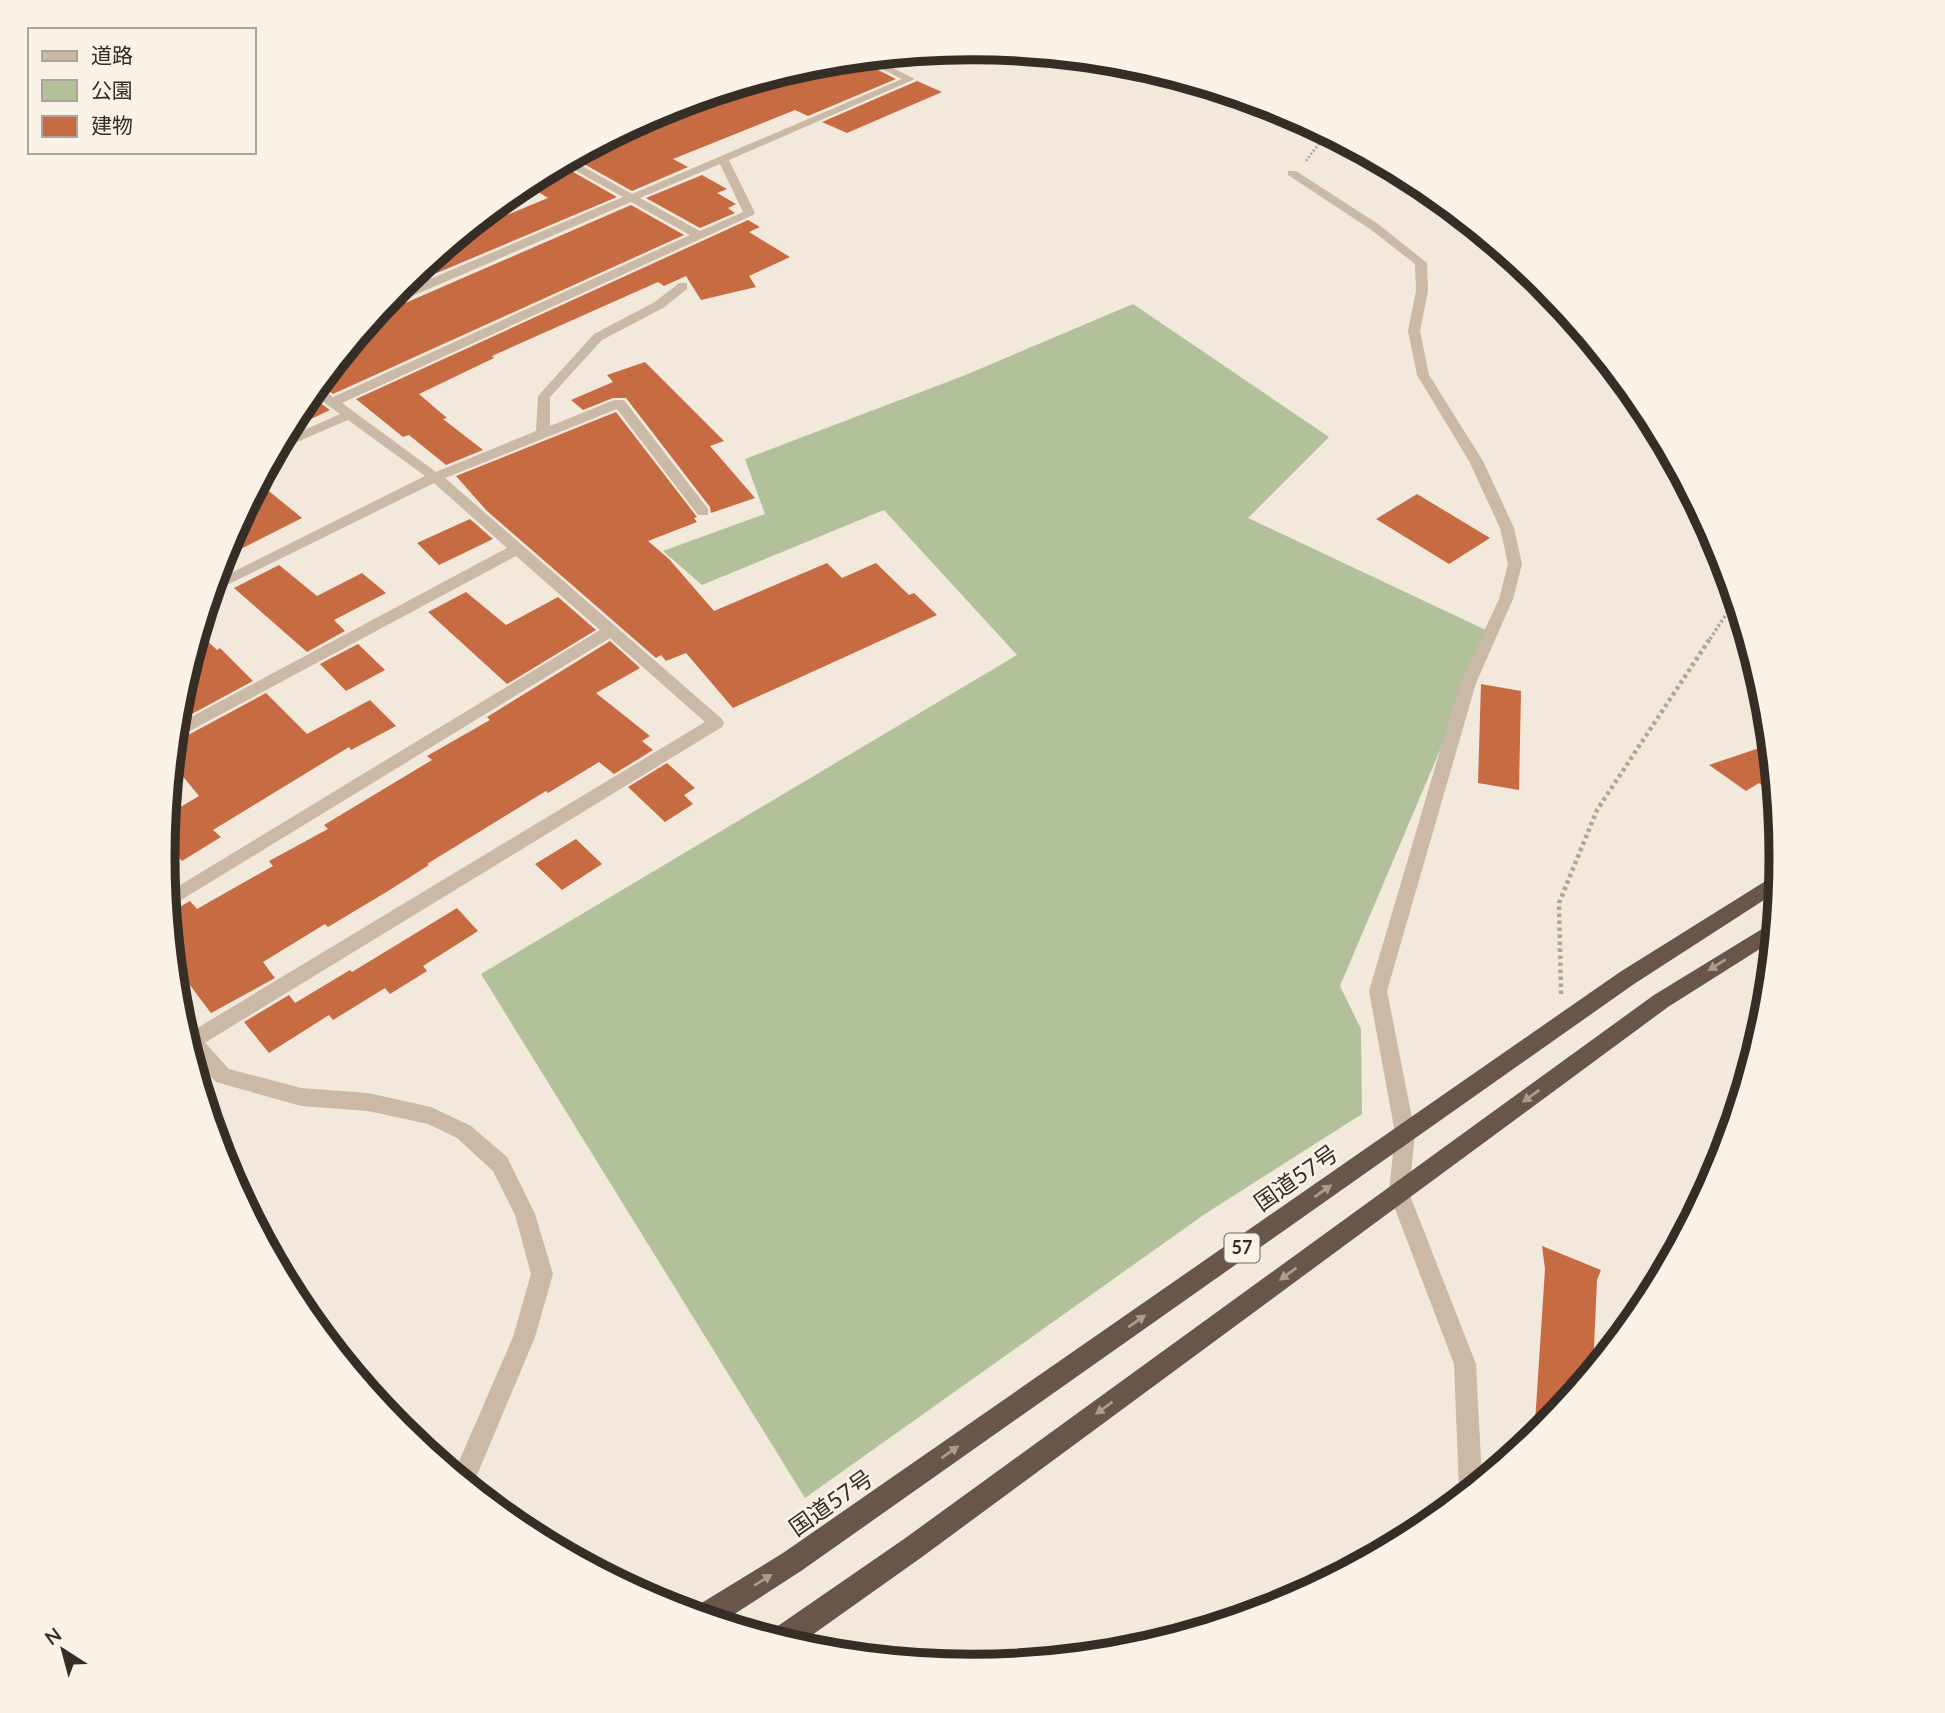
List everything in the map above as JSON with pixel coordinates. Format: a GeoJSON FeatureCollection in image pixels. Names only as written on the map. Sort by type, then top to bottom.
{"type":"FeatureCollection","features":[{"type":"Feature","properties":{"kind":"highway","name":"国道57号"},"geometry":{"type":"LineString","coordinates":[[715,1611],[792,1562],[1627,978],[1769,887]]}},
{"type":"Feature","properties":{"kind":"highway","name":"57"},"geometry":{"type":"LineString","coordinates":[[793,1632],[913,1548],[1661,1001],[1766,935]]}},
{"type":"Feature","properties":{"kind":"street"},"geometry":{"type":"LineString","coordinates":[[409,293],[910,79],[880,65]]}},
{"type":"Feature","properties":{"kind":"street"},"geometry":{"type":"LineString","coordinates":[[331,403],[749,214],[724,160]]}},
{"type":"Feature","properties":{"kind":"street"},"geometry":{"type":"LineString","coordinates":[[574,166],[698,235]]}},
{"type":"Feature","properties":{"kind":"street"},"geometry":{"type":"LineString","coordinates":[[1292,173],[1377,229],[1420,263],[1422,291],[1414,331],[1423,375],[1476,461],[1507,528],[1515,564],[1506,599],[1468,683],[1378,991],[1405,1133],[1399,1193],[1465,1364],[1471,1479]]}},
{"type":"Feature","properties":{"kind":"street"},"geometry":{"type":"LineString","coordinates":[[543,434],[544,396],[598,337],[659,305],[683,286]]}},
{"type":"Feature","properties":{"kind":"street"},"geometry":{"type":"LineString","coordinates":[[196,1032],[716,723],[435,477],[322,396]]}},
{"type":"Feature","properties":{"kind":"street"},"geometry":{"type":"LineString","coordinates":[[225,582],[435,477],[619,403],[703,512]]}},
{"type":"Feature","properties":{"kind":"street"},"geometry":{"type":"LineString","coordinates":[[294,440],[348,415]]}},
{"type":"Feature","properties":{"kind":"street"},"geometry":{"type":"LineString","coordinates":[[186,727],[517,549]]}},
{"type":"Feature","properties":{"kind":"street"},"geometry":{"type":"LineString","coordinates":[[177,896],[611,631]]}},
{"type":"Feature","properties":{"kind":"street"},"geometry":{"type":"LineString","coordinates":[[200,1050],[223,1076],[301,1097],[368,1102],[431,1116],[464,1132],[500,1164],[525,1214],[542,1274],[524,1337],[466,1472]]}},
{"type":"Feature","properties":{"kind":"path"},"geometry":{"type":"LineString","coordinates":[[1292,173],[1312,155],[1322,141]]}},
{"type":"Feature","properties":{"kind":"path"},"geometry":{"type":"LineString","coordinates":[[1562,1023],[1559,903],[1597,810],[1730,609]]}},
{"type":"Feature","properties":{"kind":"green space"},"geometry":{"type":"Polygon","coordinates":[[[1133,304],[1329,437],[1248,518],[1490,632],[1340,986],[1361,1029],[1362,1114],[1205,1214],[805,1498],[481,974],[1017,655],[884,510],[702,585],[663,551],[765,514],[745,459],[963,376],[1133,304]]]}},
{"type":"Feature","properties":{"kind":"building"},"geometry":{"type":"Polygon","coordinates":[[[870,66],[896,79],[808,116],[795,110],[673,159],[688,167],[632,191],[581,162],[627,139],[678,119],[675,117],[716,102],[817,75],[870,66]]]}},
{"type":"Feature","properties":{"kind":"building"},"geometry":{"type":"Polygon","coordinates":[[[917,81],[942,92],[847,133],[822,122],[917,81]]]}},
{"type":"Feature","properties":{"kind":"building"},"geometry":{"type":"Polygon","coordinates":[[[569,169],[617,197],[437,273],[433,270],[491,222],[548,198],[536,190],[569,169]]]}},
{"type":"Feature","properties":{"kind":"building"},"geometry":{"type":"Polygon","coordinates":[[[702,175],[727,189],[717,193],[736,204],[728,208],[735,213],[700,228],[646,198],[702,175]]]}},
{"type":"Feature","properties":{"kind":"building"},"geometry":{"type":"Polygon","coordinates":[[[631,205],[684,235],[333,394],[327,390],[373,331],[396,307],[631,205]]]}},
{"type":"Feature","properties":{"kind":"building"},"geometry":{"type":"Polygon","coordinates":[[[748,220],[760,227],[749,232],[790,257],[749,276],[756,287],[701,300],[686,276],[664,286],[658,282],[492,356],[494,358],[419,394],[447,418],[443,419],[483,450],[446,465],[409,435],[403,437],[356,399],[748,220]]]}},
{"type":"Feature","properties":{"kind":"building"},"geometry":{"type":"Polygon","coordinates":[[[645,362],[724,441],[710,446],[755,498],[711,513],[710,507],[626,398],[613,398],[583,410],[571,400],[613,382],[607,375],[645,362]]]}},
{"type":"Feature","properties":{"kind":"building"},"geometry":{"type":"Polygon","coordinates":[[[319,402],[330,410],[305,422],[319,402]]]}},
{"type":"Feature","properties":{"kind":"building"},"geometry":{"type":"Polygon","coordinates":[[[616,412],[697,517],[694,518],[697,522],[648,541],[669,559],[714,611],[827,563],[842,578],[876,563],[909,595],[914,593],[937,615],[733,708],[686,653],[666,661],[661,655],[656,658],[487,511],[456,476],[616,412]]]}},
{"type":"Feature","properties":{"kind":"building"},"geometry":{"type":"Polygon","coordinates":[[[266,489],[302,518],[236,551],[266,489]]]}},
{"type":"Feature","properties":{"kind":"building"},"geometry":{"type":"Polygon","coordinates":[[[1417,494],[1490,538],[1449,564],[1376,519],[1417,494]]]}},
{"type":"Feature","properties":{"kind":"building"},"geometry":{"type":"Polygon","coordinates":[[[470,519],[493,539],[439,565],[417,543],[470,519]]]}},
{"type":"Feature","properties":{"kind":"building"},"geometry":{"type":"Polygon","coordinates":[[[279,565],[317,596],[362,573],[386,593],[334,620],[345,631],[307,652],[234,588],[279,565]]]}},
{"type":"Feature","properties":{"kind":"building"},"geometry":{"type":"Polygon","coordinates":[[[466,592],[506,625],[558,597],[596,630],[507,684],[428,612],[466,592]]]}},
{"type":"Feature","properties":{"kind":"building"},"geometry":{"type":"Polygon","coordinates":[[[206,640],[217,650],[220,648],[253,681],[188,716],[206,640]]]}},
{"type":"Feature","properties":{"kind":"building"},"geometry":{"type":"Polygon","coordinates":[[[610,641],[640,668],[596,693],[650,736],[642,741],[653,750],[614,774],[599,762],[548,793],[546,791],[388,891],[328,927],[325,924],[263,962],[275,978],[211,1013],[185,979],[177,908],[190,901],[197,909],[273,866],[269,861],[328,829],[324,825],[432,760],[427,756],[490,720],[487,717],[610,641]]]}},
{"type":"Feature","properties":{"kind":"building"},"geometry":{"type":"Polygon","coordinates":[[[358,644],[385,670],[346,691],[320,664],[358,644]]]}},
{"type":"Feature","properties":{"kind":"building"},"geometry":{"type":"Polygon","coordinates":[[[1481,684],[1521,691],[1519,790],[1478,783],[1481,684]]]}},
{"type":"Feature","properties":{"kind":"building"},"geometry":{"type":"Polygon","coordinates":[[[266,693],[307,734],[370,700],[396,726],[351,750],[349,747],[213,830],[221,837],[182,861],[175,854],[177,809],[199,796],[180,773],[185,737],[266,693]]]}},
{"type":"Feature","properties":{"kind":"building"},"geometry":{"type":"Polygon","coordinates":[[[1762,747],[1767,789],[1759,783],[1746,791],[1709,765],[1762,747]]]}},
{"type":"Feature","properties":{"kind":"building"},"geometry":{"type":"Polygon","coordinates":[[[667,763],[695,788],[684,795],[693,804],[665,822],[628,787],[667,763]]]}},
{"type":"Feature","properties":{"kind":"building"},"geometry":{"type":"Polygon","coordinates":[[[576,839],[602,864],[562,890],[535,864],[576,839]]]}},
{"type":"Feature","properties":{"kind":"building"},"geometry":{"type":"Polygon","coordinates":[[[457,908],[478,931],[423,966],[427,971],[390,994],[385,988],[333,1020],[329,1015],[269,1053],[244,1022],[289,995],[295,1003],[457,908]]]}},
{"type":"Feature","properties":{"kind":"building"},"geometry":{"type":"Polygon","coordinates":[[[1542,1246],[1601,1270],[1597,1280],[1594,1356],[1535,1421],[1545,1269],[1542,1246]]]}}]}
